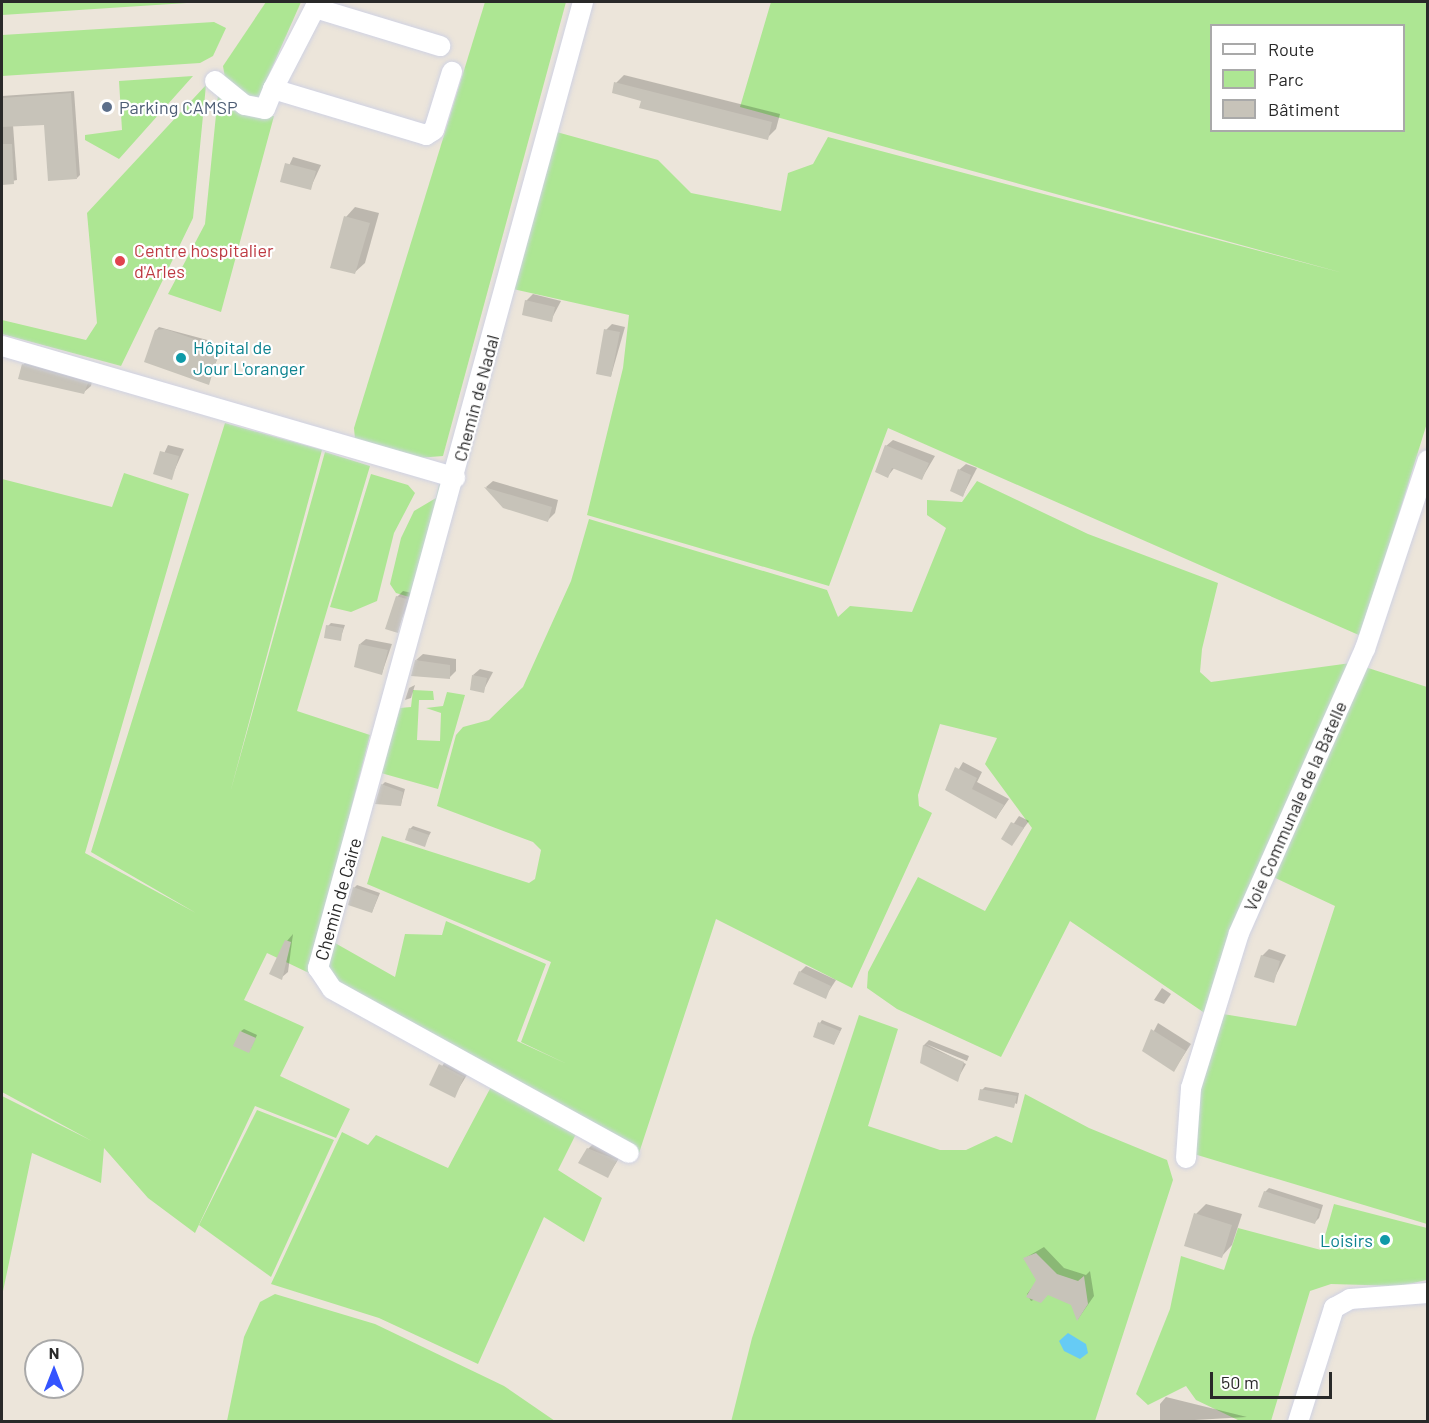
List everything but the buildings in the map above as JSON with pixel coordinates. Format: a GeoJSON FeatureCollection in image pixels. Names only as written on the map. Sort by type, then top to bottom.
{"type":"FeatureCollection","features":[{"type":"Feature","properties":{"kind":"street","name":"Chemin de Nadal"},"geometry":{"type":"LineString","coordinates":[[2,346],[454,478],[583,2]]}},
{"type":"Feature","properties":{"kind":"street"},"geometry":{"type":"LineString","coordinates":[[215,81],[245,105],[265,109],[315,8],[440,46]]}},
{"type":"Feature","properties":{"kind":"street"},"geometry":{"type":"LineString","coordinates":[[273,89],[426,135],[434,130],[452,72]]}},
{"type":"Feature","properties":{"kind":"street","name":"Voie Communale de la Batelle"},"geometry":{"type":"LineString","coordinates":[[1186,1158],[1191,1088],[1239,933],[1365,649],[1428,460]]}},
{"type":"Feature","properties":{"kind":"street","name":"Chemin de Caire"},"geometry":{"type":"LineString","coordinates":[[454,478],[318,968],[332,989],[629,1154]]}},
{"type":"Feature","properties":{"kind":"street"},"geometry":{"type":"LineString","coordinates":[[1298,1422],[1334,1308],[1350,1299],[1428,1293]]}},
{"type":"Feature","properties":{"kind":"green space"},"geometry":{"type":"Polygon","coordinates":[[[2,2],[202,2],[2,15],[2,2]]]}},
{"type":"Feature","properties":{"kind":"green space"},"geometry":{"type":"Polygon","coordinates":[[[266,2],[301,2],[259,97],[243,95],[225,78],[223,66],[266,2]]]}},
{"type":"Feature","properties":{"kind":"green space"},"geometry":{"type":"Polygon","coordinates":[[[485,2],[566,2],[443,456],[418,458],[355,439],[354,428],[485,2]]]}},
{"type":"Feature","properties":{"kind":"green space"},"geometry":{"type":"Polygon","coordinates":[[[771,2],[1427,2],[1427,423],[1361,636],[888,428],[829,586],[587,515],[623,368],[629,315],[513,289],[553,131],[658,160],[691,193],[781,211],[788,173],[813,164],[828,137],[1343,273],[740,107],[771,2]]]}},
{"type":"Feature","properties":{"kind":"green space"},"geometry":{"type":"Polygon","coordinates":[[[214,22],[226,28],[213,56],[200,63],[2,76],[2,35],[214,22]]]}},
{"type":"Feature","properties":{"kind":"green space"},"geometry":{"type":"Polygon","coordinates":[[[193,76],[119,159],[85,140],[85,135],[122,130],[119,81],[193,76]]]}},
{"type":"Feature","properties":{"kind":"green space"},"geometry":{"type":"Polygon","coordinates":[[[206,85],[193,218],[121,366],[2,334],[2,320],[86,340],[97,323],[87,213],[206,85]]]}},
{"type":"Feature","properties":{"kind":"green space"},"geometry":{"type":"Polygon","coordinates":[[[218,95],[239,113],[274,116],[221,312],[168,294],[205,224],[218,95]]]}},
{"type":"Feature","properties":{"kind":"green space"},"geometry":{"type":"Polygon","coordinates":[[[225,423],[322,450],[230,793],[325,452],[370,466],[297,711],[370,735],[309,973],[267,953],[244,1000],[304,1027],[280,1076],[350,1109],[336,1138],[255,1106],[195,1233],[148,1198],[104,1148],[101,1183],[32,1153],[2,1296],[2,1096],[92,1141],[2,1092],[2,479],[112,507],[124,473],[189,494],[85,853],[196,913],[91,852],[225,423]]]}},
{"type":"Feature","properties":{"kind":"green space"},"geometry":{"type":"Polygon","coordinates":[[[371,474],[408,485],[415,493],[394,533],[377,601],[351,612],[330,607],[371,474]]]}},
{"type":"Feature","properties":{"kind":"green space"},"geometry":{"type":"Polygon","coordinates":[[[440,480],[450,482],[416,599],[396,593],[390,584],[401,538],[414,511],[436,498],[440,480]]]}},
{"type":"Feature","properties":{"kind":"green space"},"geometry":{"type":"Polygon","coordinates":[[[977,481],[1088,534],[1218,583],[1202,649],[1200,672],[1211,682],[1351,663],[1261,860],[1206,1014],[1070,921],[1001,1057],[897,1009],[867,988],[868,972],[918,877],[985,911],[1032,828],[985,764],[997,738],[940,724],[918,795],[919,806],[932,813],[852,988],[716,919],[639,1153],[328,979],[326,960],[335,943],[395,977],[405,934],[442,935],[446,921],[546,964],[517,1041],[567,1064],[521,1042],[551,962],[367,884],[382,836],[529,883],[535,879],[541,850],[533,842],[437,806],[456,735],[463,727],[489,720],[523,687],[571,581],[589,519],[827,590],[838,617],[850,606],[912,612],[946,528],[927,515],[927,500],[962,502],[977,481]]]}},
{"type":"Feature","properties":{"kind":"green space"},"geometry":{"type":"Polygon","coordinates":[[[1365,667],[1427,687],[1427,1224],[1194,1154],[1193,1111],[1223,1014],[1296,1026],[1335,906],[1269,875],[1365,667]]]}},
{"type":"Feature","properties":{"kind":"green space"},"geometry":{"type":"Polygon","coordinates":[[[413,690],[433,691],[434,700],[419,700],[417,740],[440,741],[441,713],[426,708],[443,706],[447,692],[465,695],[438,789],[381,773],[400,708],[411,707],[413,690]]]}},
{"type":"Feature","properties":{"kind":"green space"},"geometry":{"type":"Polygon","coordinates":[[[859,1015],[898,1029],[868,1126],[940,1150],[966,1150],[996,1136],[1012,1143],[1025,1094],[1089,1128],[1167,1160],[1173,1180],[1095,1421],[731,1422],[752,1338],[859,1015]]]}},
{"type":"Feature","properties":{"kind":"green space"},"geometry":{"type":"Polygon","coordinates":[[[492,1085],[578,1130],[558,1170],[602,1198],[584,1242],[544,1217],[478,1364],[379,1318],[271,1284],[342,1132],[368,1145],[376,1135],[448,1168],[492,1085]]]}},
{"type":"Feature","properties":{"kind":"green space"},"geometry":{"type":"Polygon","coordinates":[[[257,1110],[334,1140],[271,1277],[199,1225],[257,1110]]]}},
{"type":"Feature","properties":{"kind":"green space"},"geometry":{"type":"Polygon","coordinates":[[[1334,1204],[1427,1228],[1427,1280],[1399,1286],[1331,1284],[1310,1291],[1271,1421],[1240,1421],[1196,1400],[1186,1386],[1148,1405],[1136,1394],[1170,1309],[1181,1256],[1224,1270],[1238,1228],[1321,1250],[1334,1204]]]}},
{"type":"Feature","properties":{"kind":"green space"},"geometry":{"type":"Polygon","coordinates":[[[275,1294],[375,1324],[504,1386],[555,1421],[227,1421],[244,1337],[260,1302],[275,1294]]]}},
{"type":"Feature","properties":{"kind":"water"},"geometry":{"type":"Polygon","coordinates":[[[1068,1333],[1086,1344],[1088,1353],[1080,1359],[1064,1351],[1059,1341],[1068,1333]]]}},
{"type":"Feature","properties":{"kind":"place","name":"Parking CAMSP"},"geometry":{"type":"Point","coordinates":[107,107]}},
{"type":"Feature","properties":{"kind":"place","name":"Centre hospitalier d'Arles"},"geometry":{"type":"Point","coordinates":[120,261]}},
{"type":"Feature","properties":{"kind":"place","name":"Hôpital de Jour L'oranger"},"geometry":{"type":"Point","coordinates":[181,358]}},
{"type":"Feature","properties":{"kind":"place","name":"Loisirs"},"geometry":{"type":"Point","coordinates":[1385,1240]}}]}
